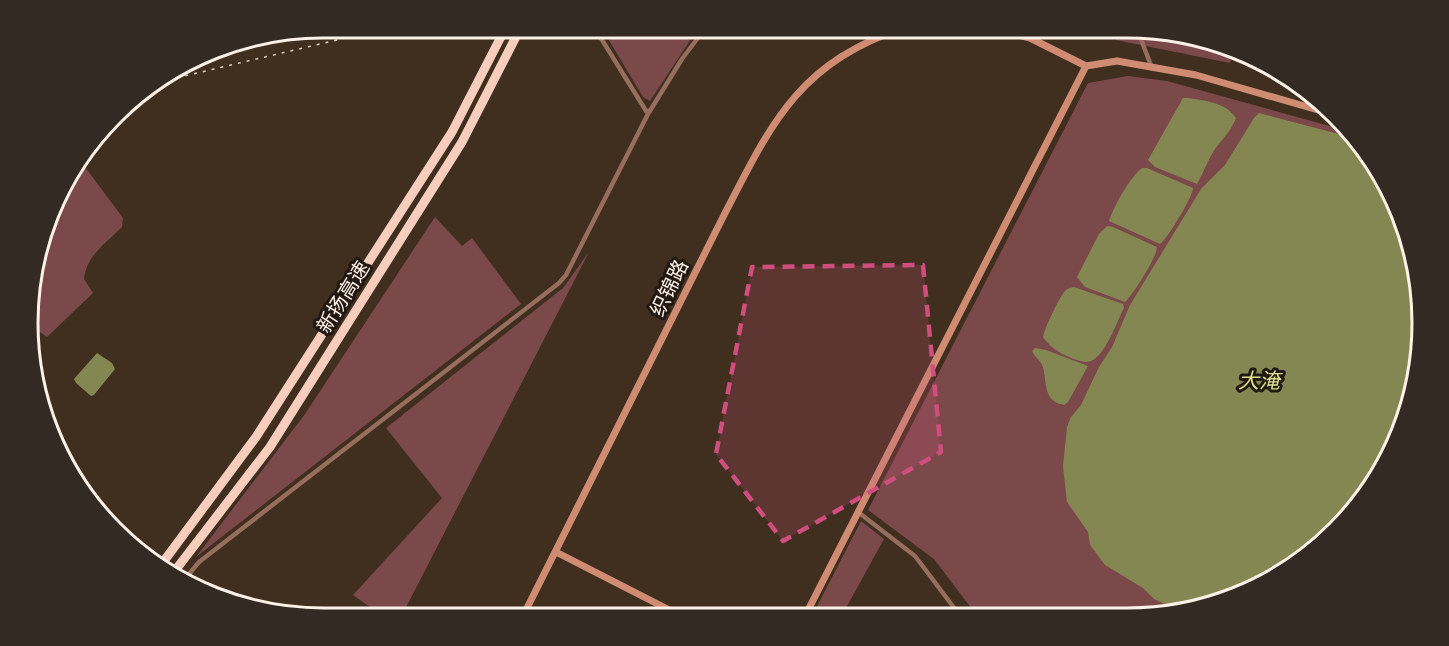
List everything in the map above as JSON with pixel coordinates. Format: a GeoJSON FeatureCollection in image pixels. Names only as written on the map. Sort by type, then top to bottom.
{"type":"FeatureCollection","features":[{"type":"Feature","properties":{"kind":"highway","name":"新扬高速"},"geometry":{"type":"LineString","coordinates":[[164,560],[256,437],[440,151],[500,38]]}},
{"type":"Feature","properties":{"kind":"highway","name":"新扬高速"},"geometry":{"type":"LineString","coordinates":[[177,568],[276,437],[462,142],[515,38]]}},
{"type":"Feature","properties":{"kind":"street"},"geometry":{"type":"LineString","coordinates":[[601,38],[648,114]]}},
{"type":"Feature","properties":{"kind":"street"},"geometry":{"type":"LineString","coordinates":[[189,575],[199,562],[559,283],[566,275],[648,114],[698,38]]}},
{"type":"Feature","properties":{"kind":"street","name":"织锦路"},"geometry":{"type":"LineString","coordinates":[[527,608],[753,158],[787,104],[816,74],[844,53],[874,38]]}},
{"type":"Feature","properties":{"kind":"street"},"geometry":{"type":"LineString","coordinates":[[1030,38],[1086,66],[1117,61],[1196,75],[1315,109]]}},
{"type":"Feature","properties":{"kind":"street"},"geometry":{"type":"LineString","coordinates":[[1140,38],[1152,68]]}},
{"type":"Feature","properties":{"kind":"street"},"geometry":{"type":"LineString","coordinates":[[809,608],[1086,66]]}},
{"type":"Feature","properties":{"kind":"street"},"geometry":{"type":"LineString","coordinates":[[858,512],[915,556],[954,608]]}},
{"type":"Feature","properties":{"kind":"street"},"geometry":{"type":"LineString","coordinates":[[556,552],[665,608]]}},
{"type":"Feature","properties":{"kind":"highlighted area"},"geometry":{"type":"Polygon","coordinates":[[[923,265],[941,452],[783,541],[716,454],[752,267],[923,265]]]}},
{"type":"Feature","properties":{"kind":"shaded area"},"geometry":{"type":"Polygon","coordinates":[[[608,38],[692,38],[650,101],[643,97],[608,38]]]}},
{"type":"Feature","properties":{"kind":"shaded area"},"geometry":{"type":"Polygon","coordinates":[[[1116,38],[1145,38],[1163,40],[1200,47],[1231,58],[1230,63],[1116,40],[1116,38]]]}},
{"type":"Feature","properties":{"kind":"shaded area"},"geometry":{"type":"Polygon","coordinates":[[[1128,76],[1167,81],[1334,127],[1353,149],[1373,180],[1390,214],[1402,249],[1409,286],[1412,323],[1409,360],[1402,397],[1382,449],[1353,497],[1328,525],[1300,550],[1252,579],[1200,599],[1145,608],[971,608],[934,559],[868,510],[1088,83],[1128,76]]]}},
{"type":"Feature","properties":{"kind":"shaded area"},"geometry":{"type":"Polygon","coordinates":[[[85,166],[123,218],[122,227],[98,250],[89,263],[84,279],[93,293],[47,337],[38,331],[38,304],[43,267],[59,214],[85,166]]]}},
{"type":"Feature","properties":{"kind":"shaded area"},"geometry":{"type":"Polygon","coordinates":[[[435,217],[462,246],[472,238],[521,304],[196,557],[305,414],[435,217]]]}},
{"type":"Feature","properties":{"kind":"shaded area"},"geometry":{"type":"Polygon","coordinates":[[[589,252],[406,608],[371,608],[353,595],[442,498],[386,428],[563,288],[589,252]]]}},
{"type":"Feature","properties":{"kind":"shaded area"},"geometry":{"type":"Polygon","coordinates":[[[861,521],[884,539],[846,608],[816,608],[861,521]]]}},
{"type":"Feature","properties":{"kind":"water"},"geometry":{"type":"Polygon","coordinates":[[[1183,98],[1221,105],[1236,118],[1231,129],[1212,154],[1197,184],[1155,167],[1148,160],[1183,98]]]}},
{"type":"Feature","properties":{"kind":"water","name":"大淹"},"geometry":{"type":"Polygon","coordinates":[[[1259,113],[1341,135],[1373,180],[1390,214],[1406,267],[1412,323],[1406,379],[1390,432],[1373,466],[1353,497],[1328,525],[1300,550],[1252,579],[1200,599],[1167,605],[1154,599],[1143,588],[1105,565],[1090,545],[1088,532],[1067,502],[1063,466],[1067,427],[1112,347],[1130,305],[1201,189],[1225,165],[1259,113]]]}},
{"type":"Feature","properties":{"kind":"water"},"geometry":{"type":"Polygon","coordinates":[[[1142,168],[1147,168],[1193,188],[1179,218],[1160,244],[1109,221],[1123,192],[1142,168]]]}},
{"type":"Feature","properties":{"kind":"water"},"geometry":{"type":"Polygon","coordinates":[[[1107,226],[1157,247],[1144,276],[1125,302],[1085,287],[1077,277],[1099,234],[1107,226]]]}},
{"type":"Feature","properties":{"kind":"water"},"geometry":{"type":"Polygon","coordinates":[[[1074,287],[1123,304],[1124,308],[1104,348],[1093,360],[1087,362],[1062,353],[1043,337],[1062,295],[1067,289],[1074,287]]]}},
{"type":"Feature","properties":{"kind":"water"},"geometry":{"type":"Polygon","coordinates":[[[1035,348],[1088,366],[1068,402],[1064,405],[1052,400],[1049,395],[1043,367],[1032,351],[1035,348]]]}},
{"type":"Feature","properties":{"kind":"water"},"geometry":{"type":"Polygon","coordinates":[[[97,353],[112,363],[115,369],[91,396],[74,379],[97,353]]]}},
{"type":"Feature","properties":{"kind":"railway"},"geometry":{"type":"LineString","coordinates":[[177,78],[345,38]]}}]}
